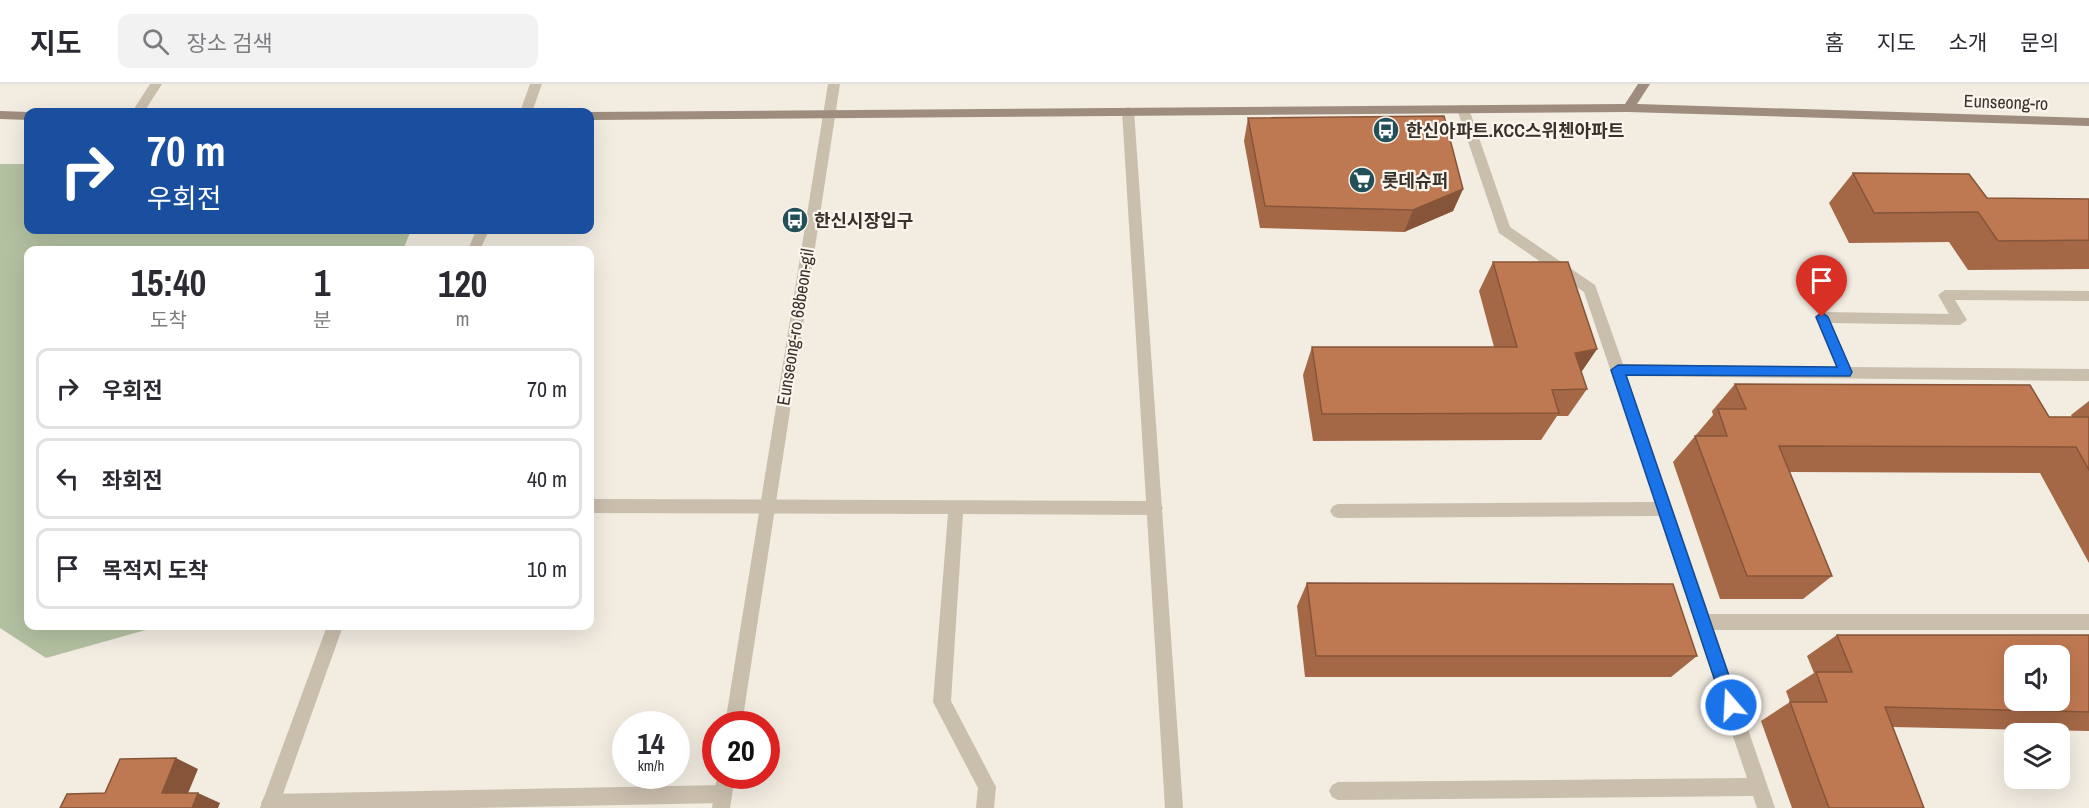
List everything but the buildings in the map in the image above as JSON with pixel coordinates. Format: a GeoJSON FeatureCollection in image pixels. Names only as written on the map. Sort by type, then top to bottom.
{"type":"FeatureCollection","features":[{"type":"Feature","properties":{"kind":"street"},"geometry":{"type":"LineString","coordinates":[[141,108],[156,84]]}},
{"type":"Feature","properties":{"kind":"street"},"geometry":{"type":"LineString","coordinates":[[527,108],[536,84]]}},
{"type":"Feature","properties":{"kind":"street","name":"Eunseong-ro 68beon-gil"},"geometry":{"type":"LineString","coordinates":[[736,711],[834,84]]}},
{"type":"Feature","properties":{"kind":"street"},"geometry":{"type":"LineString","coordinates":[[1628,108],[1644,84]]}},
{"type":"Feature","properties":{"kind":"street","name":"Eunseong-ro"},"geometry":{"type":"LineString","coordinates":[[594,116],[829,112],[1628,108],[2089,122]]}},
{"type":"Feature","properties":{"kind":"street"},"geometry":{"type":"LineString","coordinates":[[1463,109],[1504,230],[1590,289],[1766,808]]}},
{"type":"Feature","properties":{"kind":"street"},"geometry":{"type":"LineString","coordinates":[[1128,111],[1174,808]]}},
{"type":"Feature","properties":{"kind":"street"},"geometry":{"type":"LineString","coordinates":[[0,116],[24,116]]}},
{"type":"Feature","properties":{"kind":"street"},"geometry":{"type":"LineString","coordinates":[[1845,372],[1822,317],[1960,320],[1945,295],[2089,296]]}},
{"type":"Feature","properties":{"kind":"street"},"geometry":{"type":"LineString","coordinates":[[1618,370],[2089,375]]}},
{"type":"Feature","properties":{"kind":"street"},"geometry":{"type":"LineString","coordinates":[[594,506],[1155,507]]}},
{"type":"Feature","properties":{"kind":"street"},"geometry":{"type":"LineString","coordinates":[[956,507],[942,702],[987,787],[985,808]]}},
{"type":"Feature","properties":{"kind":"street"},"geometry":{"type":"LineString","coordinates":[[1338,511],[1665,509]]}},
{"type":"Feature","properties":{"kind":"street"},"geometry":{"type":"LineString","coordinates":[[1703,622],[2089,622]]}},
{"type":"Feature","properties":{"kind":"street"},"geometry":{"type":"LineString","coordinates":[[334,630],[269,806],[722,801]]}},
{"type":"Feature","properties":{"kind":"street"},"geometry":{"type":"LineString","coordinates":[[1338,791],[1759,787]]}},
{"type":"Feature","properties":{"kind":"green space"},"geometry":{"type":"Polygon","coordinates":[[[0,164],[24,164],[24,234],[409,234],[405,246],[24,246],[24,630],[146,630],[46,658],[0,628],[0,164]]]}},
{"type":"Feature","properties":{"kind":"place","name":"한신아파트.KCC스위첸아파트"},"geometry":{"type":"Point","coordinates":[1386,130]}},
{"type":"Feature","properties":{"kind":"place","name":"롯데슈퍼"},"geometry":{"type":"Point","coordinates":[1362,180]}},
{"type":"Feature","properties":{"kind":"place","name":"한신시장입구"},"geometry":{"type":"Point","coordinates":[795,220]}},
{"type":"Feature","properties":{"kind":"route"},"geometry":{"type":"LineString","coordinates":[[1731,705],[1618,370],[1845,372],[1822,317]]}}]}
